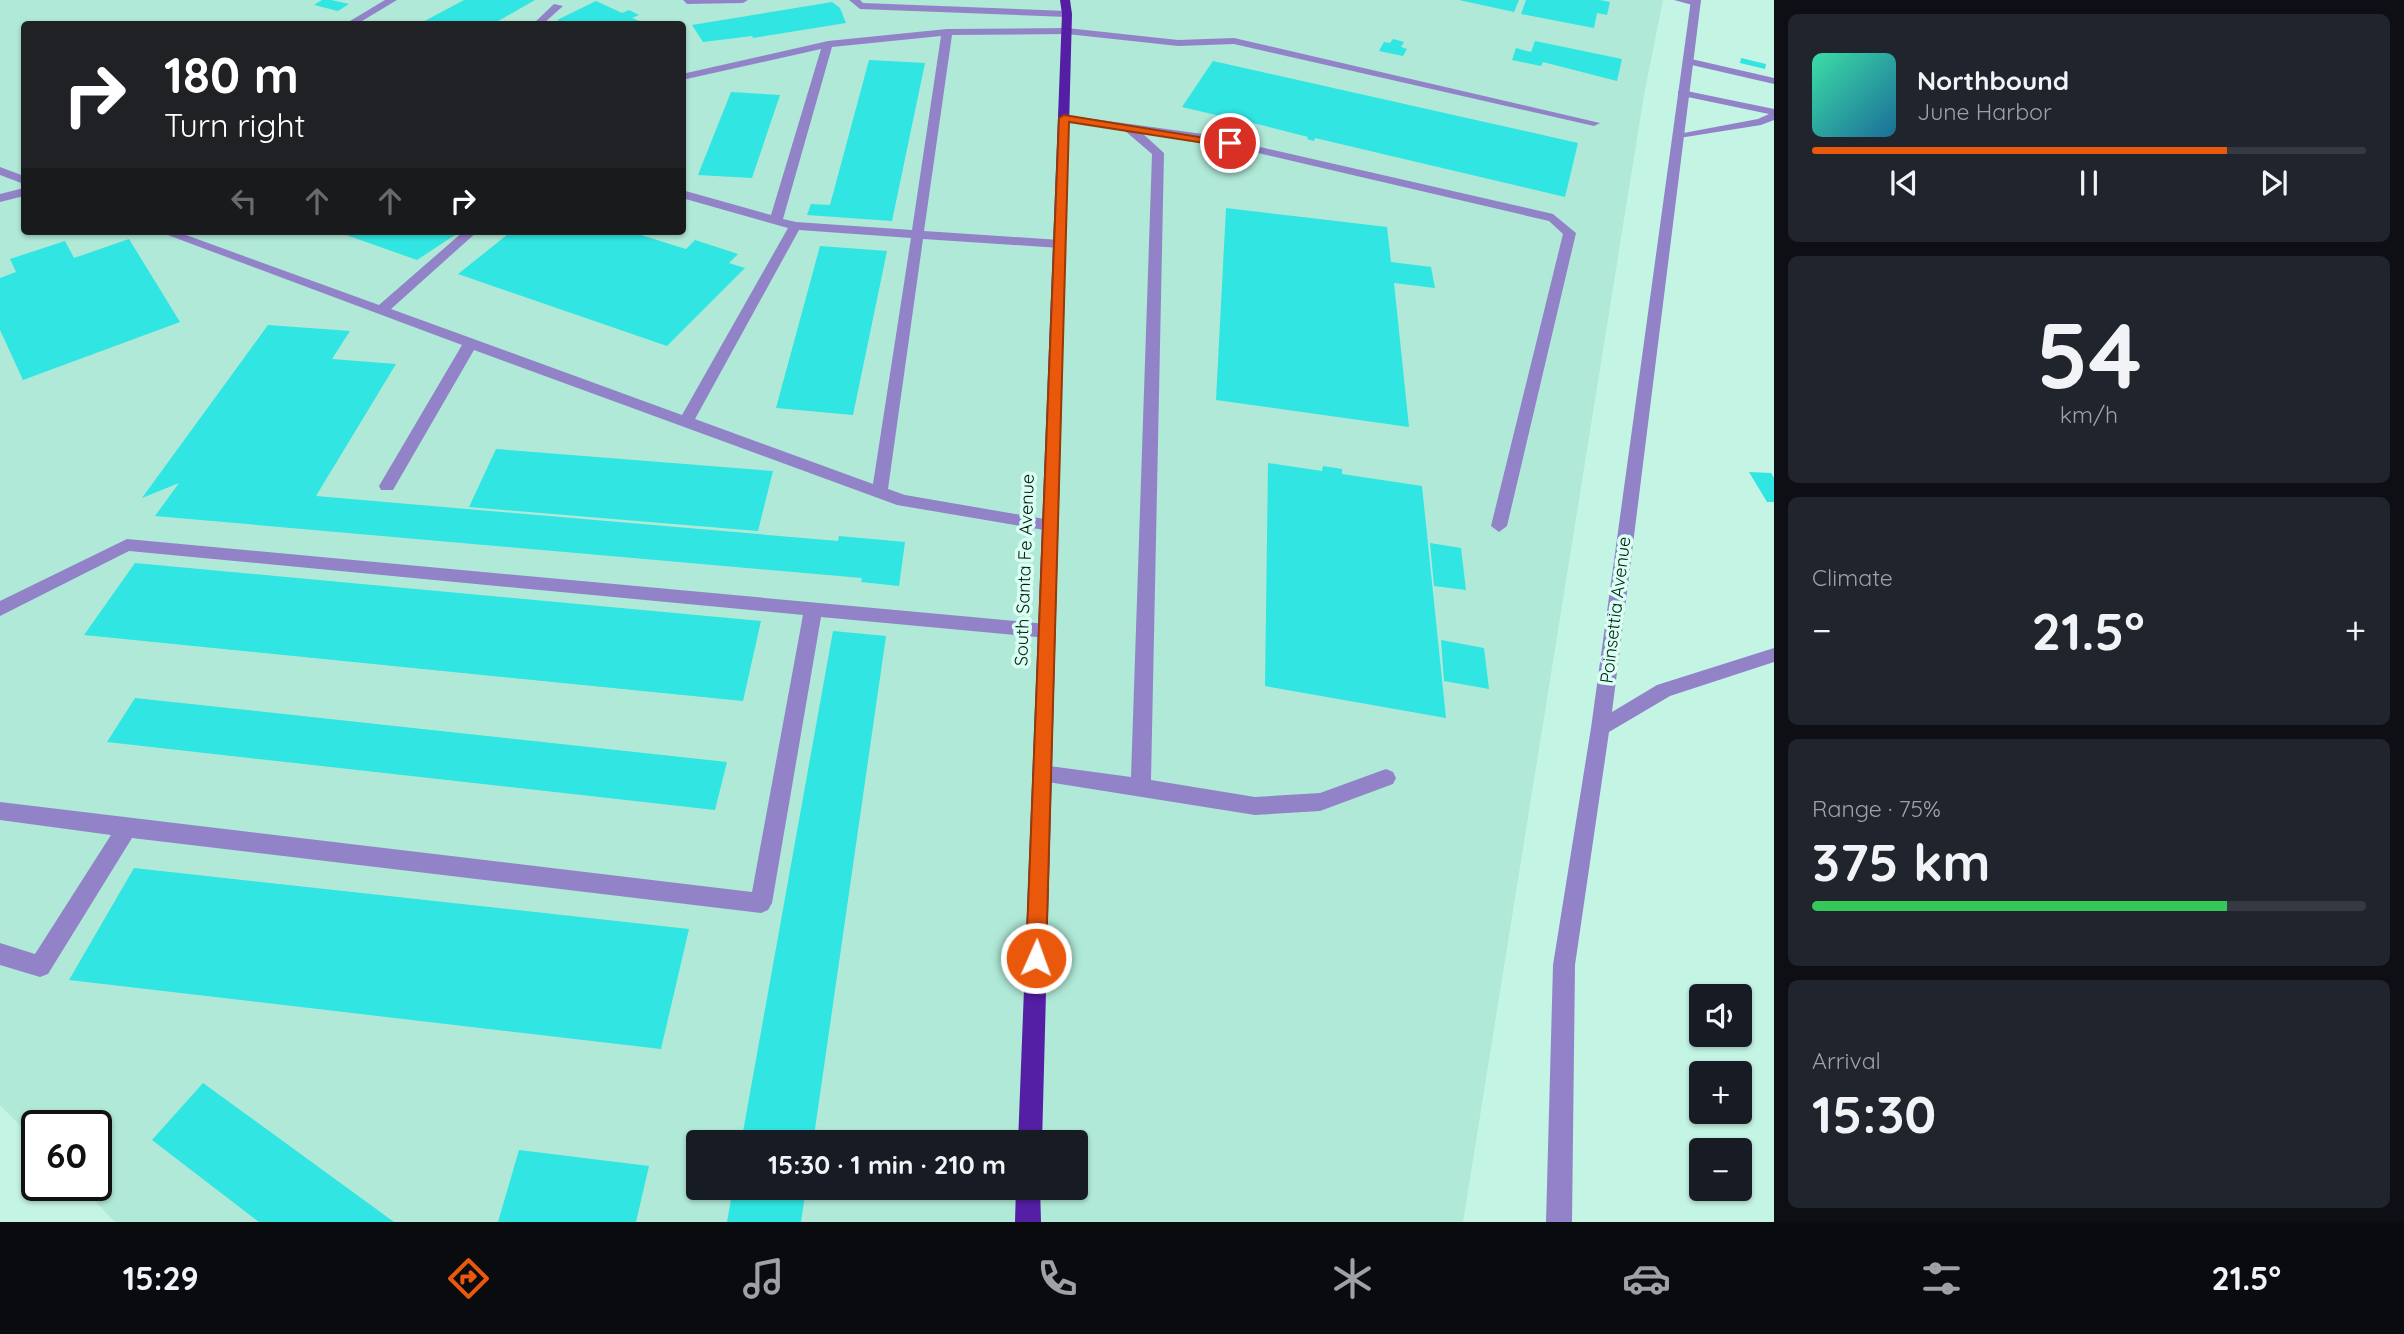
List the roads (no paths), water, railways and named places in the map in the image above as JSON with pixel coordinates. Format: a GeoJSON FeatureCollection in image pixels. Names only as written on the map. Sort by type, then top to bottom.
{"type":"FeatureCollection","features":[{"type":"Feature","properties":{"kind":"main road","name":"South Santa Fe Avenue"},"geometry":{"type":"LineString","coordinates":[[1030,1130],[1066,15]]}},
{"type":"Feature","properties":{"kind":"main road"},"geometry":{"type":"LineString","coordinates":[[1028,1200],[1028,1222]]}},
{"type":"Feature","properties":{"kind":"street"},"geometry":{"type":"LineString","coordinates":[[355,21],[391,0]]}},
{"type":"Feature","properties":{"kind":"street"},"geometry":{"type":"LineString","coordinates":[[687,1],[743,0]]}},
{"type":"Feature","properties":{"kind":"street"},"geometry":{"type":"LineString","coordinates":[[854,0],[860,6],[1066,15],[1178,43],[1234,41],[1594,123]]}},
{"type":"Feature","properties":{"kind":"street","name":"Poinsettia Avenue"},"geometry":{"type":"LineString","coordinates":[[1559,1222],[1564,965],[1600,728],[1687,61],[1690,1]]}},
{"type":"Feature","properties":{"kind":"street"},"geometry":{"type":"LineString","coordinates":[[541,21],[558,6]]}},
{"type":"Feature","properties":{"kind":"street"},"geometry":{"type":"LineString","coordinates":[[686,76],[828,44],[947,32],[1066,15]]}},
{"type":"Feature","properties":{"kind":"street"},"geometry":{"type":"LineString","coordinates":[[880,492],[947,32]]}},
{"type":"Feature","properties":{"kind":"street"},"geometry":{"type":"LineString","coordinates":[[776,220],[828,44]]}},
{"type":"Feature","properties":{"kind":"street"},"geometry":{"type":"LineString","coordinates":[[1687,61],[1774,81]]}},
{"type":"Feature","properties":{"kind":"street"},"geometry":{"type":"LineString","coordinates":[[1682,93],[1774,114]]}},
{"type":"Feature","properties":{"kind":"street"},"geometry":{"type":"LineString","coordinates":[[1677,137],[1760,122],[1774,114]]}},
{"type":"Feature","properties":{"kind":"street"},"geometry":{"type":"LineString","coordinates":[[1064,118],[1203,137],[1553,218],[1570,233],[1499,526]]}},
{"type":"Feature","properties":{"kind":"street"},"geometry":{"type":"LineString","coordinates":[[1128,127],[1158,153],[1141,787]]}},
{"type":"Feature","properties":{"kind":"street"},"geometry":{"type":"LineString","coordinates":[[0,171],[21,179]]}},
{"type":"Feature","properties":{"kind":"street"},"geometry":{"type":"LineString","coordinates":[[0,198],[21,193]]}},
{"type":"Feature","properties":{"kind":"street"},"geometry":{"type":"LineString","coordinates":[[686,195],[794,226],[1060,244]]}},
{"type":"Feature","properties":{"kind":"street"},"geometry":{"type":"LineString","coordinates":[[686,422],[794,226]]}},
{"type":"Feature","properties":{"kind":"street"},"geometry":{"type":"LineString","coordinates":[[174,235],[903,501],[1050,525]]}},
{"type":"Feature","properties":{"kind":"street"},"geometry":{"type":"LineString","coordinates":[[381,310],[467,235]]}},
{"type":"Feature","properties":{"kind":"street"},"geometry":{"type":"LineString","coordinates":[[387,486],[471,343]]}},
{"type":"Feature","properties":{"kind":"street"},"geometry":{"type":"LineString","coordinates":[[0,609],[127,545],[1047,631]]}},
{"type":"Feature","properties":{"kind":"street"},"geometry":{"type":"LineString","coordinates":[[0,811],[761,903],[813,610]]}},
{"type":"Feature","properties":{"kind":"street"},"geometry":{"type":"LineString","coordinates":[[1600,728],[1664,690],[1774,655]]}},
{"type":"Feature","properties":{"kind":"street"},"geometry":{"type":"LineString","coordinates":[[1042,774],[1255,806],[1320,802],[1386,778]]}},
{"type":"Feature","properties":{"kind":"street"},"geometry":{"type":"LineString","coordinates":[[0,954],[40,966],[127,828]]}}]}
